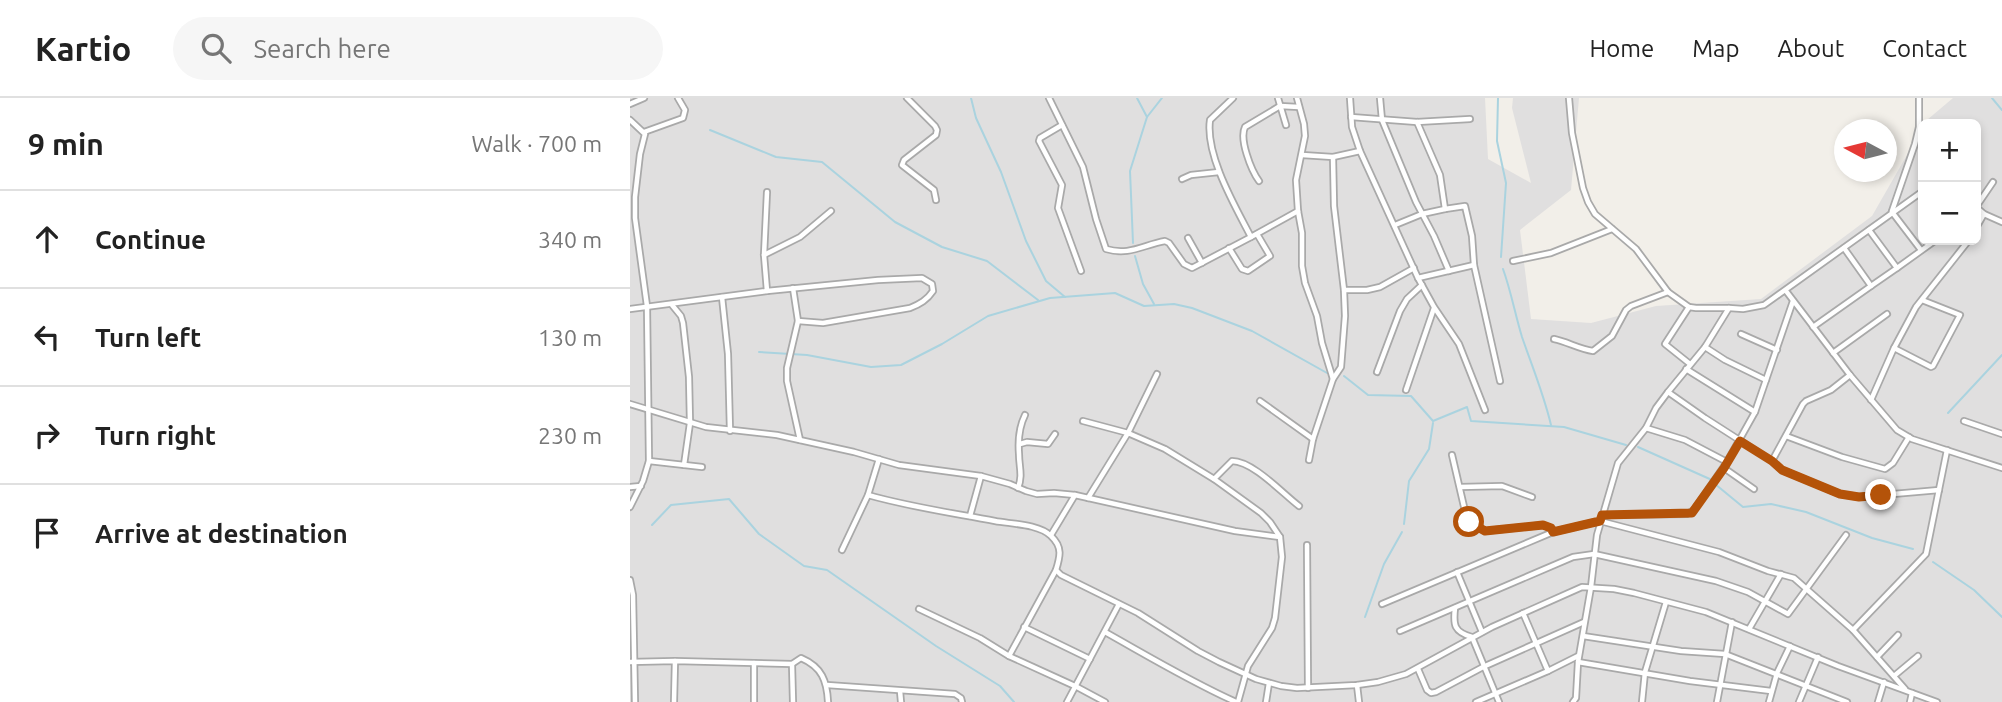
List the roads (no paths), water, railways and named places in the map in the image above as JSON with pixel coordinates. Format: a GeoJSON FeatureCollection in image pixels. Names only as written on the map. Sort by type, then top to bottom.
{"type":"FeatureCollection","features":[{"type":"Feature","properties":{"kind":"street"},"geometry":{"type":"LineString","coordinates":[[630,104],[644,98]]}},
{"type":"Feature","properties":{"kind":"street"},"geometry":{"type":"LineString","coordinates":[[644,132],[683,118],[685,110],[678,98]]}},
{"type":"Feature","properties":{"kind":"street"},"geometry":{"type":"LineString","coordinates":[[906,98],[937,130],[936,135],[904,160],[902,165],[934,190],[936,200]]}},
{"type":"Feature","properties":{"kind":"street"},"geometry":{"type":"LineString","coordinates":[[1049,98],[1083,167],[1106,249],[1117,253],[1165,242],[1169,243],[1189,268],[1298,211]]}},
{"type":"Feature","properties":{"kind":"street"},"geometry":{"type":"LineString","coordinates":[[1233,98],[1210,120],[1210,134],[1219,172],[1251,237]]}},
{"type":"Feature","properties":{"kind":"street"},"geometry":{"type":"LineString","coordinates":[[1278,98],[1286,125]]}},
{"type":"Feature","properties":{"kind":"street"},"geometry":{"type":"LineString","coordinates":[[1297,98],[1305,136],[1296,180],[1302,233],[1302,267],[1333,379]]}},
{"type":"Feature","properties":{"kind":"street"},"geometry":{"type":"LineString","coordinates":[[1350,98],[1351,117],[1360,151],[1418,278],[1459,344],[1485,410]]}},
{"type":"Feature","properties":{"kind":"street"},"geometry":{"type":"LineString","coordinates":[[1380,98],[1382,120],[1449,271]]}},
{"type":"Feature","properties":{"kind":"street"},"geometry":{"type":"LineString","coordinates":[[1569,98],[1572,133],[1583,188],[1595,214],[1636,249],[1668,292],[1689,307],[1743,309],[1764,305],[1918,196]]}},
{"type":"Feature","properties":{"kind":"street"},"geometry":{"type":"LineString","coordinates":[[1892,212],[1915,144],[1919,127],[1919,98]]}},
{"type":"Feature","properties":{"kind":"street"},"geometry":{"type":"LineString","coordinates":[[1259,181],[1242,132],[1249,123],[1280,106],[1299,107]]}},
{"type":"Feature","properties":{"kind":"street"},"geometry":{"type":"LineString","coordinates":[[1351,117],[1417,122],[1471,118]]}},
{"type":"Feature","properties":{"kind":"street"},"geometry":{"type":"LineString","coordinates":[[630,120],[644,132],[645,139],[633,196],[647,306],[650,410],[649,461],[630,508]]}},
{"type":"Feature","properties":{"kind":"street"},"geometry":{"type":"LineString","coordinates":[[1417,122],[1440,175],[1446,209]]}},
{"type":"Feature","properties":{"kind":"street"},"geometry":{"type":"LineString","coordinates":[[1062,125],[1039,141],[1062,185],[1058,208],[1081,271]]}},
{"type":"Feature","properties":{"kind":"street"},"geometry":{"type":"LineString","coordinates":[[1302,155],[1333,157],[1360,151]]}},
{"type":"Feature","properties":{"kind":"street"},"geometry":{"type":"LineString","coordinates":[[1309,460],[1313,439],[1333,379],[1341,367],[1345,316],[1334,205],[1333,157]]}},
{"type":"Feature","properties":{"kind":"street"},"geometry":{"type":"LineString","coordinates":[[1182,179],[1191,175],[1219,172]]}},
{"type":"Feature","properties":{"kind":"street"},"geometry":{"type":"LineString","coordinates":[[1981,200],[1993,182]]}},
{"type":"Feature","properties":{"kind":"street"},"geometry":{"type":"LineString","coordinates":[[767,192],[764,255],[767,291]]}},
{"type":"Feature","properties":{"kind":"street"},"geometry":{"type":"LineString","coordinates":[[1395,225],[1422,214],[1465,206],[1472,236],[1474,265],[1500,381]]}},
{"type":"Feature","properties":{"kind":"street"},"geometry":{"type":"LineString","coordinates":[[764,255],[800,237],[831,211]]}},
{"type":"Feature","properties":{"kind":"street"},"geometry":{"type":"LineString","coordinates":[[1981,211],[2002,222]]}},
{"type":"Feature","properties":{"kind":"street"},"geometry":{"type":"LineString","coordinates":[[1892,212],[1921,250]]}},
{"type":"Feature","properties":{"kind":"street"},"geometry":{"type":"LineString","coordinates":[[1981,219],[1984,214]]}},
{"type":"Feature","properties":{"kind":"street"},"geometry":{"type":"LineString","coordinates":[[1513,261],[1551,253],[1612,229]]}},
{"type":"Feature","properties":{"kind":"street"},"geometry":{"type":"LineString","coordinates":[[1869,230],[1897,268]]}},
{"type":"Feature","properties":{"kind":"street"},"geometry":{"type":"LineString","coordinates":[[1229,248],[1242,269],[1248,271],[1270,256],[1257,234]]}},
{"type":"Feature","properties":{"kind":"street"},"geometry":{"type":"LineString","coordinates":[[1188,238],[1202,262]]}},
{"type":"Feature","properties":{"kind":"street"},"geometry":{"type":"LineString","coordinates":[[1813,327],[1928,245]]}},
{"type":"Feature","properties":{"kind":"street"},"geometry":{"type":"LineString","coordinates":[[1871,400],[1894,348],[1922,300],[1965,245]]}},
{"type":"Feature","properties":{"kind":"street"},"geometry":{"type":"LineString","coordinates":[[1844,248],[1871,286]]}},
{"type":"Feature","properties":{"kind":"street"},"geometry":{"type":"LineString","coordinates":[[1418,278],[1474,265]]}},
{"type":"Feature","properties":{"kind":"street"},"geometry":{"type":"LineString","coordinates":[[1343,290],[1380,287],[1414,268]]}},
{"type":"Feature","properties":{"kind":"street"},"geometry":{"type":"LineString","coordinates":[[630,309],[793,288],[916,278],[928,281],[933,287],[926,300],[901,311],[823,323],[798,321]]}},
{"type":"Feature","properties":{"kind":"street"},"geometry":{"type":"LineString","coordinates":[[1377,372],[1400,312],[1407,299],[1422,285]]}},
{"type":"Feature","properties":{"kind":"street"},"geometry":{"type":"LineString","coordinates":[[793,288],[798,321],[787,368],[800,440]]}},
{"type":"Feature","properties":{"kind":"street"},"geometry":{"type":"LineString","coordinates":[[1786,291],[1890,423],[1909,437],[2002,467]]}},
{"type":"Feature","properties":{"kind":"street"},"geometry":{"type":"LineString","coordinates":[[1554,339],[1582,350],[1593,351],[1612,336],[1631,306],[1668,292]]}},
{"type":"Feature","properties":{"kind":"street"},"geometry":{"type":"LineString","coordinates":[[722,297],[728,354],[730,431]]}},
{"type":"Feature","properties":{"kind":"street"},"geometry":{"type":"LineString","coordinates":[[1894,348],[1933,366],[1960,315],[1922,300]]}},
{"type":"Feature","properties":{"kind":"street"},"geometry":{"type":"LineString","coordinates":[[1602,515],[1692,513],[1724,468],[1755,412],[1793,301]]}},
{"type":"Feature","properties":{"kind":"street"},"geometry":{"type":"LineString","coordinates":[[672,304],[683,323],[689,377],[690,423],[684,465]]}},
{"type":"Feature","properties":{"kind":"street"},"geometry":{"type":"LineString","coordinates":[[1406,390],[1434,307]]}},
{"type":"Feature","properties":{"kind":"street"},"geometry":{"type":"LineString","coordinates":[[1689,307],[1665,344],[1688,366],[1755,412]]}},
{"type":"Feature","properties":{"kind":"street"},"geometry":{"type":"LineString","coordinates":[[1573,702],[1576,698],[1578,662],[1600,521],[1618,463],[1646,428],[1668,392],[1706,346],[1729,307]]}},
{"type":"Feature","properties":{"kind":"street"},"geometry":{"type":"LineString","coordinates":[[1833,353],[1887,314]]}},
{"type":"Feature","properties":{"kind":"street"},"geometry":{"type":"LineString","coordinates":[[1741,334],[1777,350]]}},
{"type":"Feature","properties":{"kind":"street"},"geometry":{"type":"LineString","coordinates":[[1706,346],[1725,360],[1766,380]]}},
{"type":"Feature","properties":{"kind":"street"},"geometry":{"type":"LineString","coordinates":[[1088,498],[1128,433],[1157,374]]}},
{"type":"Feature","properties":{"kind":"street"},"geometry":{"type":"LineString","coordinates":[[1772,461],[1803,404],[1831,390],[1850,375]]}},
{"type":"Feature","properties":{"kind":"street"},"geometry":{"type":"LineString","coordinates":[[1668,392],[1782,470],[1847,496],[1939,490]]}},
{"type":"Feature","properties":{"kind":"street"},"geometry":{"type":"LineString","coordinates":[[1260,401],[1313,439]]}},
{"type":"Feature","properties":{"kind":"street"},"geometry":{"type":"LineString","coordinates":[[630,404],[690,423],[800,440],[900,464],[981,476],[1037,494],[1075,495],[1235,531],[1280,537]]}},
{"type":"Feature","properties":{"kind":"street"},"geometry":{"type":"LineString","coordinates":[[1018,488],[1022,474],[1019,457],[1024,415]]}},
{"type":"Feature","properties":{"kind":"street"},"geometry":{"type":"LineString","coordinates":[[1083,421],[1128,433],[1165,449],[1214,479],[1270,522],[1280,537],[1282,556],[1272,628],[1245,673],[1237,702],[1179,675],[1154,658],[1105,632]]}},
{"type":"Feature","properties":{"kind":"street"},"geometry":{"type":"LineString","coordinates":[[1965,421],[2002,435]]}},
{"type":"Feature","properties":{"kind":"street"},"geometry":{"type":"LineString","coordinates":[[1646,428],[1685,440],[1727,462]]}},
{"type":"Feature","properties":{"kind":"street"},"geometry":{"type":"LineString","coordinates":[[1020,444],[1048,444],[1055,434]]}},
{"type":"Feature","properties":{"kind":"street"},"geometry":{"type":"LineString","coordinates":[[1786,436],[1842,457],[1885,469],[1893,463],[1909,437]]}},
{"type":"Feature","properties":{"kind":"street"},"geometry":{"type":"LineString","coordinates":[[1853,630],[1926,554],[1947,450]]}},
{"type":"Feature","properties":{"kind":"street"},"geometry":{"type":"LineString","coordinates":[[1452,455],[1469,522],[1485,531],[1543,525],[1551,528],[1553,532]]}},
{"type":"Feature","properties":{"kind":"street"},"geometry":{"type":"LineString","coordinates":[[842,550],[869,495],[879,459]]}},
{"type":"Feature","properties":{"kind":"street"},"geometry":{"type":"LineString","coordinates":[[649,461],[702,467]]}},
{"type":"Feature","properties":{"kind":"street"},"geometry":{"type":"LineString","coordinates":[[1214,479],[1232,461],[1238,461],[1299,506]]}},
{"type":"Feature","properties":{"kind":"street"},"geometry":{"type":"LineString","coordinates":[[1724,468],[1754,489]]}},
{"type":"Feature","properties":{"kind":"street"},"geometry":{"type":"LineString","coordinates":[[971,516],[981,476]]}},
{"type":"Feature","properties":{"kind":"street"},"geometry":{"type":"LineString","coordinates":[[630,486],[641,485]]}},
{"type":"Feature","properties":{"kind":"street"},"geometry":{"type":"LineString","coordinates":[[1460,487],[1502,486],[1532,497]]}},
{"type":"Feature","properties":{"kind":"street"},"geometry":{"type":"LineString","coordinates":[[869,495],[1030,526],[1051,535],[1061,553],[1060,559],[1009,656]]}},
{"type":"Feature","properties":{"kind":"street"},"geometry":{"type":"LineString","coordinates":[[1051,535],[1075,495]]}},
{"type":"Feature","properties":{"kind":"street"},"geometry":{"type":"LineString","coordinates":[[1382,604],[1553,532],[1600,521],[1719,552],[1794,578],[1853,630],[1906,690]]}},
{"type":"Feature","properties":{"kind":"street"},"geometry":{"type":"LineString","coordinates":[[1400,631],[1573,557],[1594,554],[1716,580],[1748,592],[1788,614],[1846,536]]}},
{"type":"Feature","properties":{"kind":"street"},"geometry":{"type":"LineString","coordinates":[[1307,545],[1308,688]]}},
{"type":"Feature","properties":{"kind":"street"},"geometry":{"type":"LineString","coordinates":[[1056,570],[1069,580],[1138,613],[1198,651],[1281,686],[1308,688],[1378,682],[1418,669],[1482,632],[1582,587],[1591,587],[1615,589],[1706,612],[1937,702]]}},
{"type":"Feature","properties":{"kind":"street"},"geometry":{"type":"LineString","coordinates":[[1457,572],[1482,632]]}},
{"type":"Feature","properties":{"kind":"street"},"geometry":{"type":"LineString","coordinates":[[1749,629],[1782,574]]}},
{"type":"Feature","properties":{"kind":"street"},"geometry":{"type":"LineString","coordinates":[[630,580],[633,595],[632,662],[635,702]]}},
{"type":"Feature","properties":{"kind":"street"},"geometry":{"type":"LineString","coordinates":[[1642,702],[1646,673],[1666,602]]}},
{"type":"Feature","properties":{"kind":"street"},"geometry":{"type":"LineString","coordinates":[[1067,702],[1119,604]]}},
{"type":"Feature","properties":{"kind":"street"},"geometry":{"type":"LineString","coordinates":[[1455,608],[1456,627],[1462,635],[1472,637]]}},
{"type":"Feature","properties":{"kind":"street"},"geometry":{"type":"LineString","coordinates":[[919,609],[1105,702]]}},
{"type":"Feature","properties":{"kind":"street"},"geometry":{"type":"LineString","coordinates":[[1523,613],[1548,671]]}},
{"type":"Feature","properties":{"kind":"street"},"geometry":{"type":"LineString","coordinates":[[1418,669],[1427,690],[1436,692],[1483,667],[1585,621]]}},
{"type":"Feature","properties":{"kind":"street"},"geometry":{"type":"LineString","coordinates":[[1717,702],[1732,622]]}},
{"type":"Feature","properties":{"kind":"street"},"geometry":{"type":"LineString","coordinates":[[1024,626],[1090,659]]}},
{"type":"Feature","properties":{"kind":"street"},"geometry":{"type":"LineString","coordinates":[[1877,657],[1898,635]]}},
{"type":"Feature","properties":{"kind":"street"},"geometry":{"type":"LineString","coordinates":[[1583,636],[1681,651],[1725,654],[1847,702]]}},
{"type":"Feature","properties":{"kind":"street"},"geometry":{"type":"LineString","coordinates":[[1472,637],[1499,702]]}},
{"type":"Feature","properties":{"kind":"street"},"geometry":{"type":"LineString","coordinates":[[1769,702],[1777,673],[1790,646]]}},
{"type":"Feature","properties":{"kind":"street"},"geometry":{"type":"LineString","coordinates":[[1476,702],[1579,656]]}},
{"type":"Feature","properties":{"kind":"street"},"geometry":{"type":"LineString","coordinates":[[1894,676],[1918,656]]}},
{"type":"Feature","properties":{"kind":"street"},"geometry":{"type":"LineString","coordinates":[[1799,702],[1818,657]]}},
{"type":"Feature","properties":{"kind":"street"},"geometry":{"type":"LineString","coordinates":[[632,662],[792,664],[801,658],[810,662],[821,673],[827,685],[828,702]]}},
{"type":"Feature","properties":{"kind":"street"},"geometry":{"type":"LineString","coordinates":[[674,702],[675,661]]}},
{"type":"Feature","properties":{"kind":"street"},"geometry":{"type":"LineString","coordinates":[[1578,662],[1771,691]]}},
{"type":"Feature","properties":{"kind":"street"},"geometry":{"type":"LineString","coordinates":[[754,663],[754,702]]}},
{"type":"Feature","properties":{"kind":"street"},"geometry":{"type":"LineString","coordinates":[[792,664],[793,702]]}},
{"type":"Feature","properties":{"kind":"street"},"geometry":{"type":"LineString","coordinates":[[1878,702],[1884,682]]}},
{"type":"Feature","properties":{"kind":"street"},"geometry":{"type":"LineString","coordinates":[[1266,702],[1269,683]]}},
{"type":"Feature","properties":{"kind":"street"},"geometry":{"type":"LineString","coordinates":[[827,685],[955,694],[962,702]]}},
{"type":"Feature","properties":{"kind":"street"},"geometry":{"type":"LineString","coordinates":[[1357,685],[1359,702]]}},
{"type":"Feature","properties":{"kind":"street"},"geometry":{"type":"LineString","coordinates":[[900,691],[901,702]]}},
{"type":"Feature","properties":{"kind":"street"},"geometry":{"type":"LineString","coordinates":[[1910,702],[1912,693]]}},
{"type":"Feature","properties":{"kind":"waterway"},"geometry":{"type":"LineString","coordinates":[[971,98],[976,118],[1001,172],[1026,241],[1046,281],[1065,297]]}},
{"type":"Feature","properties":{"kind":"waterway"},"geometry":{"type":"LineString","coordinates":[[1133,243],[1130,171],[1147,117],[1137,98]]}},
{"type":"Feature","properties":{"kind":"waterway"},"geometry":{"type":"LineString","coordinates":[[1147,117],[1162,98]]}},
{"type":"Feature","properties":{"kind":"waterway"},"geometry":{"type":"LineString","coordinates":[[1498,98],[1497,141],[1506,183],[1501,257]]}},
{"type":"Feature","properties":{"kind":"waterway"},"geometry":{"type":"LineString","coordinates":[[1992,98],[2002,110]]}},
{"type":"Feature","properties":{"kind":"waterway"},"geometry":{"type":"LineString","coordinates":[[710,130],[776,157],[822,162],[895,222],[942,247],[987,261],[1038,300]]}},
{"type":"Feature","properties":{"kind":"waterway"},"geometry":{"type":"LineString","coordinates":[[1135,256],[1143,284],[1154,304]]}},
{"type":"Feature","properties":{"kind":"waterway"},"geometry":{"type":"LineString","coordinates":[[1503,269],[1551,425]]}},
{"type":"Feature","properties":{"kind":"waterway"},"geometry":{"type":"LineString","coordinates":[[759,352],[807,355],[871,367],[901,365],[988,316],[1050,298],[1115,293],[1144,306],[1174,304],[1192,308],[1252,331],[1327,373]]}},
{"type":"Feature","properties":{"kind":"waterway"},"geometry":{"type":"LineString","coordinates":[[1948,413],[2002,355]]}},
{"type":"Feature","properties":{"kind":"waterway"},"geometry":{"type":"LineString","coordinates":[[1344,376],[1368,395],[1411,396],[1433,421],[1467,407],[1471,421],[1564,427],[1626,445]]}},
{"type":"Feature","properties":{"kind":"waterway"},"geometry":{"type":"LineString","coordinates":[[1404,524],[1409,481],[1429,449],[1433,423]]}},
{"type":"Feature","properties":{"kind":"waterway"},"geometry":{"type":"LineString","coordinates":[[1638,447],[1712,480]]}},
{"type":"Feature","properties":{"kind":"waterway"},"geometry":{"type":"LineString","coordinates":[[1715,484],[1743,507],[1771,504],[1806,512],[1872,538],[1913,549]]}},
{"type":"Feature","properties":{"kind":"waterway"},"geometry":{"type":"LineString","coordinates":[[652,525],[671,505],[729,499],[759,534],[804,566],[827,570],[936,646],[1000,686],[1014,702]]}},
{"type":"Feature","properties":{"kind":"waterway"},"geometry":{"type":"LineString","coordinates":[[1365,617],[1384,564],[1402,532]]}},
{"type":"Feature","properties":{"kind":"waterway"},"geometry":{"type":"LineString","coordinates":[[1933,562],[1974,590],[2002,617]]}}]}
